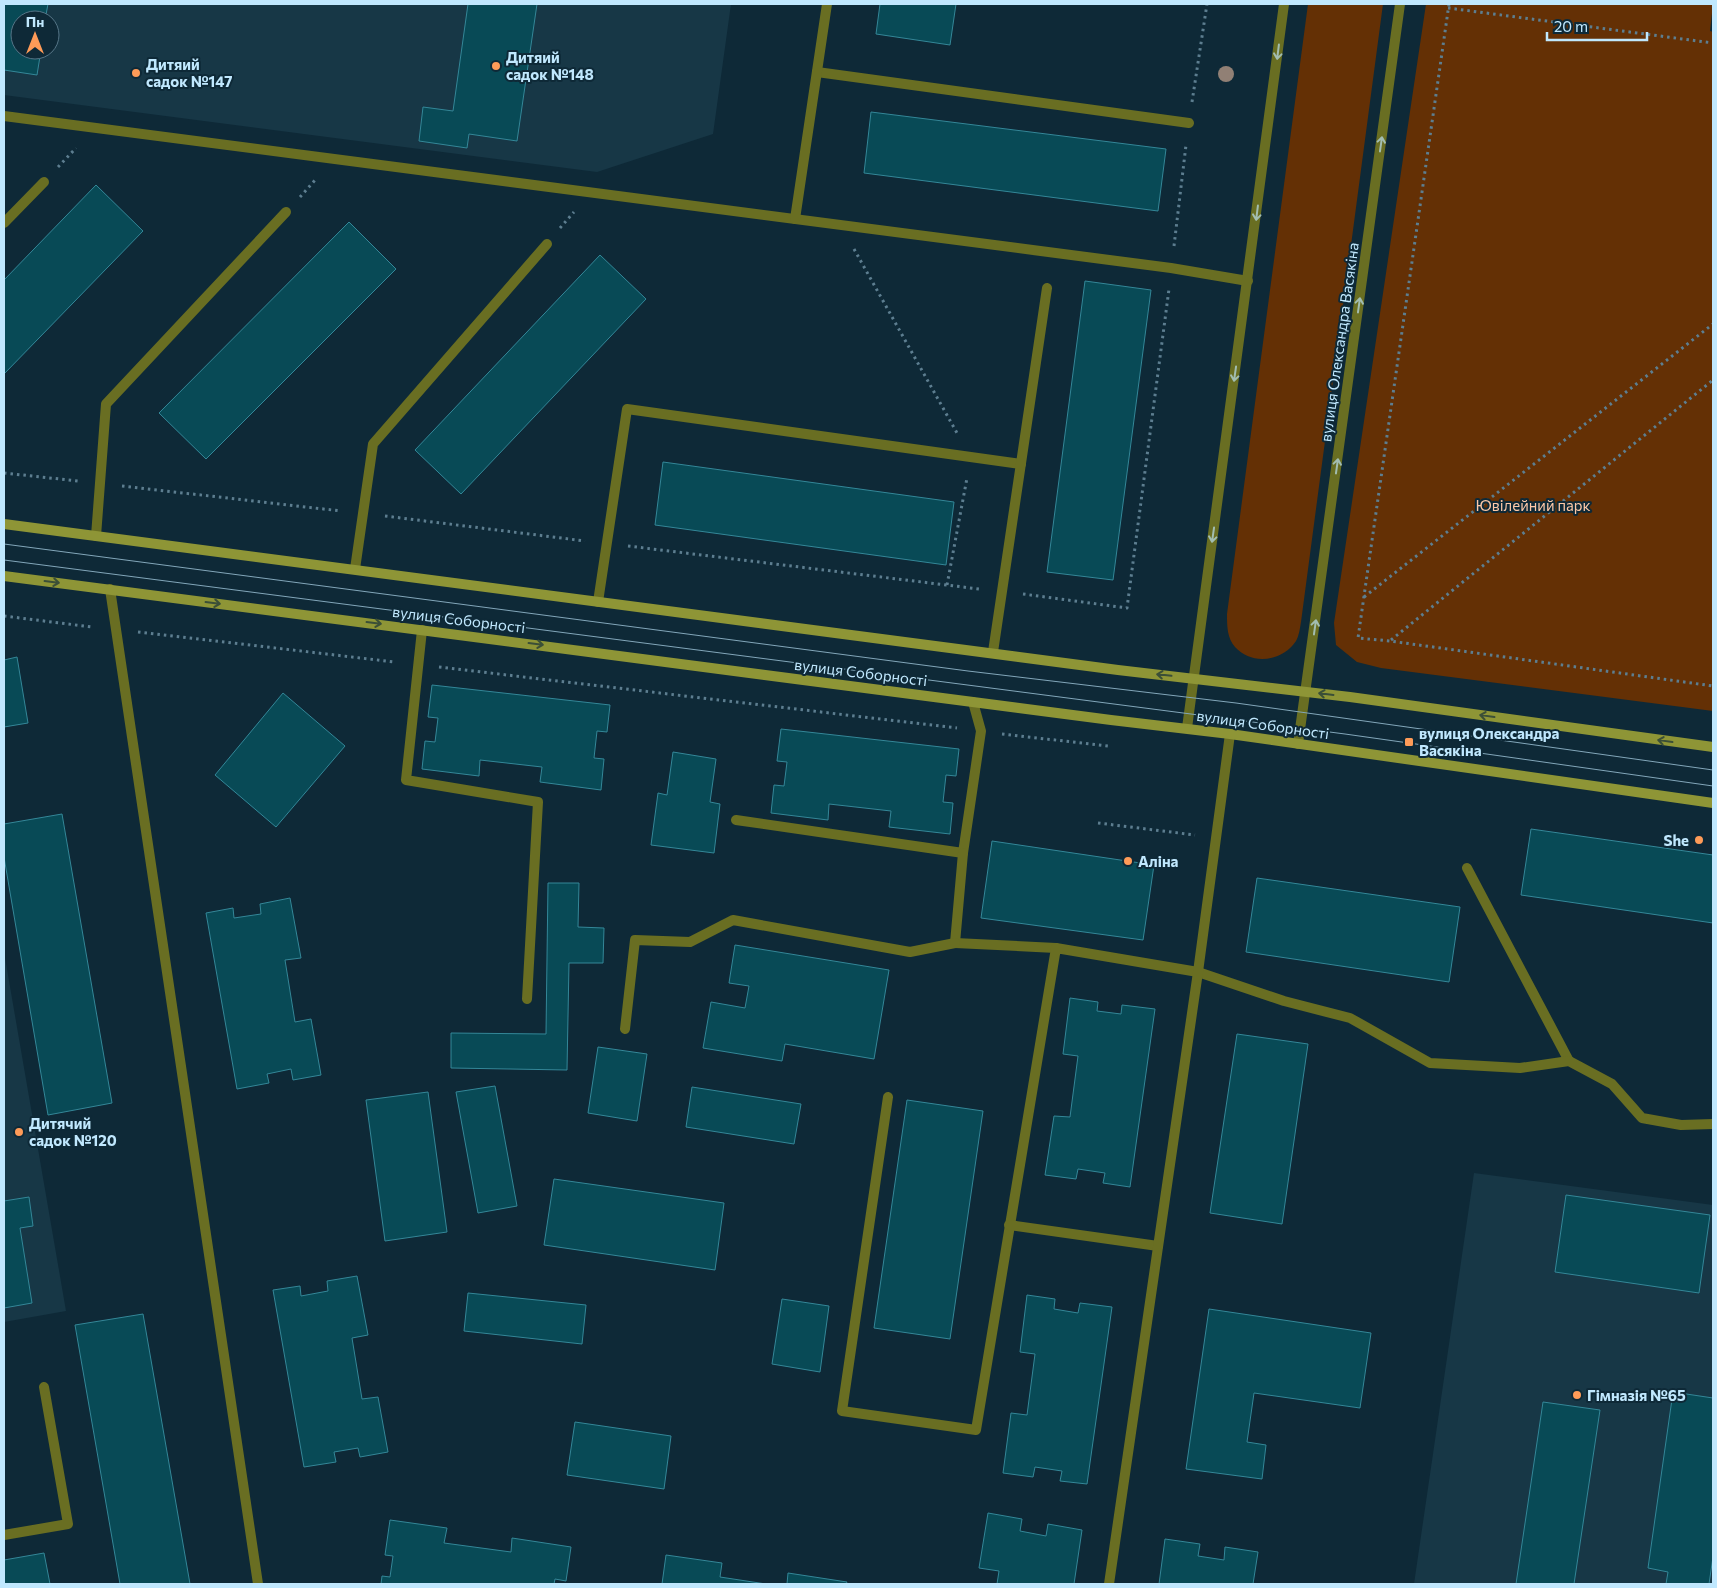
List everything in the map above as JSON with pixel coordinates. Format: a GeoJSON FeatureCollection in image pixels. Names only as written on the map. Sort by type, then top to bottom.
{"type":"FeatureCollection","features":[{"type":"Feature","properties":{"kind":"main road"},"geometry":{"type":"LineString","coordinates":[[4,524],[994,652],[1118,670],[1306,692],[1713,747]]}},
{"type":"Feature","properties":{"kind":"main road","name":"вулиця Соборності"},"geometry":{"type":"LineString","coordinates":[[4,576],[1187,728],[1713,803]]}},
{"type":"Feature","properties":{"kind":"street"},"geometry":{"type":"LineString","coordinates":[[795,219],[826,4]]}},
{"type":"Feature","properties":{"kind":"street"},"geometry":{"type":"LineString","coordinates":[[1187,728],[1284,4]]}},
{"type":"Feature","properties":{"kind":"street","name":"вулиця Олександра Васякіна"},"geometry":{"type":"LineString","coordinates":[[1298,744],[1400,4]]}},
{"type":"Feature","properties":{"kind":"street"},"geometry":{"type":"LineString","coordinates":[[816,72],[1189,123]]}},
{"type":"Feature","properties":{"kind":"street"},"geometry":{"type":"LineString","coordinates":[[4,116],[1172,268],[1248,281]]}},
{"type":"Feature","properties":{"kind":"street"},"geometry":{"type":"LineString","coordinates":[[4,223],[44,182]]}},
{"type":"Feature","properties":{"kind":"street"},"geometry":{"type":"LineString","coordinates":[[96,536],[106,404],[286,212]]}},
{"type":"Feature","properties":{"kind":"street"},"geometry":{"type":"LineString","coordinates":[[355,569],[372,444],[547,244]]}},
{"type":"Feature","properties":{"kind":"street"},"geometry":{"type":"LineString","coordinates":[[994,652],[1046,288]]}},
{"type":"Feature","properties":{"kind":"street"},"geometry":{"type":"LineString","coordinates":[[598,602],[627,409],[1021,464]]}},
{"type":"Feature","properties":{"kind":"street"},"geometry":{"type":"LineString","coordinates":[[110,590],[258,1584]]}},
{"type":"Feature","properties":{"kind":"street"},"geometry":{"type":"LineString","coordinates":[[422,630],[406,780],[538,802],[527,999]]}},
{"type":"Feature","properties":{"kind":"street"},"geometry":{"type":"LineString","coordinates":[[955,943],[963,852],[982,731],[973,702]]}},
{"type":"Feature","properties":{"kind":"street"},"geometry":{"type":"LineString","coordinates":[[1109,1584],[1198,972],[1230,734]]}},
{"type":"Feature","properties":{"kind":"street"},"geometry":{"type":"LineString","coordinates":[[736,820],[963,852]]}},
{"type":"Feature","properties":{"kind":"street"},"geometry":{"type":"LineString","coordinates":[[1467,868],[1569,1061],[1612,1084],[1642,1118],[1681,1125],[1713,1124]]}},
{"type":"Feature","properties":{"kind":"street"},"geometry":{"type":"LineString","coordinates":[[625,1030],[635,940],[690,942],[733,920],[910,952],[955,943],[1056,948],[1198,972],[1284,1000],[1350,1018],[1430,1063],[1520,1068],[1569,1061]]}},
{"type":"Feature","properties":{"kind":"street"},"geometry":{"type":"LineString","coordinates":[[888,1097],[842,1411],[976,1430],[1056,948]]}},
{"type":"Feature","properties":{"kind":"street"},"geometry":{"type":"LineString","coordinates":[[1009,1225],[1158,1246]]}},
{"type":"Feature","properties":{"kind":"street"},"geometry":{"type":"LineString","coordinates":[[4,1535],[68,1524],[44,1386]]}},
{"type":"Feature","properties":{"kind":"path"},"geometry":{"type":"LineString","coordinates":[[4,473],[362,513],[1127,608],[1172,268],[1189,123],[1207,4]]}},
{"type":"Feature","properties":{"kind":"path"},"geometry":{"type":"LineString","coordinates":[[1713,43],[1449,6],[1358,638],[1713,686]]}},
{"type":"Feature","properties":{"kind":"path"},"geometry":{"type":"LineString","coordinates":[[44,182],[95,128]]}},
{"type":"Feature","properties":{"kind":"path"},"geometry":{"type":"LineString","coordinates":[[286,212],[333,158]]}},
{"type":"Feature","properties":{"kind":"path"},"geometry":{"type":"LineString","coordinates":[[547,244],[590,192]]}},
{"type":"Feature","properties":{"kind":"path"},"geometry":{"type":"LineString","coordinates":[[842,226],[971,457],[947,585]]}},
{"type":"Feature","properties":{"kind":"path"},"geometry":{"type":"LineString","coordinates":[[1364,597],[1713,324]]}},
{"type":"Feature","properties":{"kind":"path"},"geometry":{"type":"LineString","coordinates":[[1390,641],[1713,380]]}},
{"type":"Feature","properties":{"kind":"path"},"geometry":{"type":"LineString","coordinates":[[4,616],[1108,746]]}},
{"type":"Feature","properties":{"kind":"path"},"geometry":{"type":"LineString","coordinates":[[1098,823],[1216,838]]}},
{"type":"Feature","properties":{"kind":"shaded area","name":"Дитяий садок №148"},"geometry":{"type":"Polygon","coordinates":[[[4,4],[731,4],[713,134],[597,172],[4,95],[4,4]]]}},
{"type":"Feature","properties":{"kind":"shaded area","name":"Дитячий садок №120"},"geometry":{"type":"Polygon","coordinates":[[[4,952],[66,1311],[4,1322],[4,952]]]}},
{"type":"Feature","properties":{"kind":"shaded area","name":"Гімназія №65"},"geometry":{"type":"Polygon","coordinates":[[[1474,1173],[1713,1205],[1713,1584],[1414,1584],[1474,1173]]]}},
{"type":"Feature","properties":{"kind":"green space"},"geometry":{"type":"Polygon","coordinates":[[[1308,4],[1383,4],[1300,629],[1296,641],[1283,653],[1267,659],[1258,659],[1242,653],[1232,643],[1228,632],[1227,614],[1308,4]]]}},
{"type":"Feature","properties":{"kind":"green space","name":"Ювілейний парк"},"geometry":{"type":"Polygon","coordinates":[[[1426,4],[1713,4],[1710,31],[1713,32],[1713,711],[1381,668],[1357,662],[1336,645],[1334,623],[1426,4]]]}},
{"type":"Feature","properties":{"kind":"building"},"geometry":{"type":"Polygon","coordinates":[[[4,4],[48,4],[47,10],[10,10],[10,60],[39,60],[37,75],[4,70],[4,4]]]}},
{"type":"Feature","properties":{"kind":"building"},"geometry":{"type":"Polygon","coordinates":[[[468,4],[537,4],[517,141],[469,134],[467,148],[419,141],[423,107],[453,111],[468,4]]]}},
{"type":"Feature","properties":{"kind":"building"},"geometry":{"type":"Polygon","coordinates":[[[880,4],[956,4],[950,45],[876,34],[880,4]]]}},
{"type":"Feature","properties":{"kind":"building"},"geometry":{"type":"Polygon","coordinates":[[[871,112],[1166,149],[1158,211],[864,173],[871,112]]]}},
{"type":"Feature","properties":{"kind":"building"},"geometry":{"type":"Polygon","coordinates":[[[96,185],[143,231],[4,374],[4,280],[96,185]]]}},
{"type":"Feature","properties":{"kind":"building"},"geometry":{"type":"Polygon","coordinates":[[[349,222],[396,269],[206,459],[159,413],[349,222]]]}},
{"type":"Feature","properties":{"kind":"building"},"geometry":{"type":"Polygon","coordinates":[[[600,255],[646,299],[461,494],[415,450],[600,255]]]}},
{"type":"Feature","properties":{"kind":"building"},"geometry":{"type":"Polygon","coordinates":[[[1085,281],[1151,290],[1113,580],[1047,572],[1085,281]]]}},
{"type":"Feature","properties":{"kind":"building"},"geometry":{"type":"Polygon","coordinates":[[[663,462],[954,502],[946,565],[655,525],[663,462]]]}},
{"type":"Feature","properties":{"kind":"building"},"geometry":{"type":"Polygon","coordinates":[[[17,657],[28,723],[4,727],[4,660],[17,657]]]}},
{"type":"Feature","properties":{"kind":"building"},"geometry":{"type":"Polygon","coordinates":[[[432,685],[610,705],[607,732],[597,731],[594,758],[604,759],[601,790],[540,782],[542,767],[480,760],[479,776],[422,769],[425,741],[435,742],[438,718],[428,717],[432,685]]]}},
{"type":"Feature","properties":{"kind":"building"},"geometry":{"type":"Polygon","coordinates":[[[283,693],[345,746],[276,827],[215,775],[283,693]]]}},
{"type":"Feature","properties":{"kind":"building"},"geometry":{"type":"Polygon","coordinates":[[[781,729],[959,749],[956,776],[946,775],[943,802],[953,803],[950,834],[889,827],[891,811],[829,804],[828,820],[771,813],[774,785],[784,786],[787,762],[777,761],[781,729]]]}},
{"type":"Feature","properties":{"kind":"building"},"geometry":{"type":"Polygon","coordinates":[[[673,752],[716,759],[710,802],[720,804],[714,853],[651,845],[658,793],[667,795],[673,752]]]}},
{"type":"Feature","properties":{"kind":"building"},"geometry":{"type":"Polygon","coordinates":[[[62,814],[112,1103],[48,1115],[4,857],[4,824],[62,814]]]}},
{"type":"Feature","properties":{"kind":"building"},"geometry":{"type":"Polygon","coordinates":[[[1531,829],[1713,855],[1713,923],[1521,895],[1531,829]]]}},
{"type":"Feature","properties":{"kind":"building"},"geometry":{"type":"Polygon","coordinates":[[[992,841],[1154,865],[1143,940],[981,918],[992,841]]]}},
{"type":"Feature","properties":{"kind":"building"},"geometry":{"type":"Polygon","coordinates":[[[1257,878],[1460,907],[1449,982],[1246,952],[1257,878]]]}},
{"type":"Feature","properties":{"kind":"building"},"geometry":{"type":"Polygon","coordinates":[[[548,883],[579,883],[578,927],[604,928],[603,963],[569,963],[567,1070],[451,1068],[451,1033],[546,1034],[548,883]]]}},
{"type":"Feature","properties":{"kind":"building"},"geometry":{"type":"Polygon","coordinates":[[[290,898],[301,958],[285,960],[295,1022],[311,1019],[321,1075],[293,1080],[291,1069],[267,1074],[269,1083],[237,1089],[206,913],[233,908],[234,918],[261,914],[260,904],[290,898]]]}},
{"type":"Feature","properties":{"kind":"building"},"geometry":{"type":"Polygon","coordinates":[[[735,945],[889,970],[874,1059],[785,1044],[782,1061],[703,1048],[711,1002],[745,1008],[749,986],[729,983],[735,945]]]}},
{"type":"Feature","properties":{"kind":"building"},"geometry":{"type":"Polygon","coordinates":[[[1070,998],[1098,1002],[1097,1011],[1121,1014],[1122,1005],[1155,1009],[1130,1187],[1103,1183],[1105,1173],[1078,1169],[1076,1179],[1045,1175],[1054,1116],[1070,1117],[1078,1056],[1063,1054],[1070,998]]]}},
{"type":"Feature","properties":{"kind":"building"},"geometry":{"type":"Polygon","coordinates":[[[1237,1034],[1308,1044],[1282,1224],[1210,1213],[1237,1034]]]}},
{"type":"Feature","properties":{"kind":"building"},"geometry":{"type":"Polygon","coordinates":[[[598,1047],[647,1054],[637,1121],[588,1113],[598,1047]]]}},
{"type":"Feature","properties":{"kind":"building"},"geometry":{"type":"Polygon","coordinates":[[[495,1086],[517,1206],[478,1213],[456,1092],[495,1086]]]}},
{"type":"Feature","properties":{"kind":"building"},"geometry":{"type":"Polygon","coordinates":[[[692,1087],[801,1104],[794,1144],[686,1127],[692,1087]]]}},
{"type":"Feature","properties":{"kind":"building"},"geometry":{"type":"Polygon","coordinates":[[[428,1092],[447,1232],[385,1241],[366,1100],[428,1092]]]}},
{"type":"Feature","properties":{"kind":"building"},"geometry":{"type":"Polygon","coordinates":[[[907,1100],[983,1111],[950,1339],[874,1328],[907,1100]]]}},
{"type":"Feature","properties":{"kind":"building"},"geometry":{"type":"Polygon","coordinates":[[[554,1179],[724,1203],[715,1270],[544,1245],[554,1179]]]}},
{"type":"Feature","properties":{"kind":"building"},"geometry":{"type":"Polygon","coordinates":[[[1566,1195],[1710,1215],[1699,1293],[1555,1272],[1566,1195]]]}},
{"type":"Feature","properties":{"kind":"building"},"geometry":{"type":"Polygon","coordinates":[[[29,1197],[33,1226],[20,1228],[32,1303],[4,1308],[4,1201],[29,1197]]]}},
{"type":"Feature","properties":{"kind":"building"},"geometry":{"type":"Polygon","coordinates":[[[357,1276],[368,1335],[352,1338],[362,1399],[378,1397],[388,1452],[360,1457],[358,1448],[334,1452],[336,1462],[304,1467],[273,1290],[300,1286],[301,1296],[328,1291],[327,1281],[357,1276]]]}},
{"type":"Feature","properties":{"kind":"building"},"geometry":{"type":"Polygon","coordinates":[[[468,1293],[586,1305],[582,1344],[464,1331],[468,1293]]]}},
{"type":"Feature","properties":{"kind":"building"},"geometry":{"type":"Polygon","coordinates":[[[1027,1295],[1055,1299],[1054,1309],[1078,1313],[1080,1303],[1112,1307],[1087,1484],[1060,1481],[1062,1471],[1035,1467],[1033,1477],[1003,1473],[1011,1413],[1027,1415],[1035,1354],[1020,1352],[1027,1295]]]}},
{"type":"Feature","properties":{"kind":"building"},"geometry":{"type":"Polygon","coordinates":[[[782,1299],[829,1306],[820,1372],[772,1364],[782,1299]]]}},
{"type":"Feature","properties":{"kind":"building"},"geometry":{"type":"Polygon","coordinates":[[[1209,1309],[1371,1333],[1360,1408],[1254,1393],[1247,1442],[1266,1445],[1262,1479],[1186,1469],[1209,1309]]]}},
{"type":"Feature","properties":{"kind":"building"},"geometry":{"type":"Polygon","coordinates":[[[143,1314],[190,1584],[120,1584],[75,1325],[143,1314]]]}},
{"type":"Feature","properties":{"kind":"building"},"geometry":{"type":"Polygon","coordinates":[[[1673,1392],[1713,1398],[1713,1557],[1709,1584],[1666,1584],[1668,1572],[1648,1568],[1673,1392]]]}},
{"type":"Feature","properties":{"kind":"building"},"geometry":{"type":"Polygon","coordinates":[[[1543,1402],[1600,1410],[1574,1584],[1516,1584],[1543,1402]]]}},
{"type":"Feature","properties":{"kind":"building"},"geometry":{"type":"Polygon","coordinates":[[[575,1422],[671,1436],[664,1489],[567,1475],[575,1422]]]}},
{"type":"Feature","properties":{"kind":"building"},"geometry":{"type":"Polygon","coordinates":[[[988,1513],[1022,1519],[1020,1531],[1046,1536],[1048,1524],[1082,1530],[1074,1584],[997,1584],[999,1571],[979,1568],[988,1513]]]}},
{"type":"Feature","properties":{"kind":"building"},"geometry":{"type":"Polygon","coordinates":[[[390,1520],[447,1528],[444,1543],[511,1552],[512,1538],[571,1547],[566,1581],[555,1579],[554,1584],[381,1584],[382,1576],[390,1577],[393,1556],[385,1555],[390,1520]]]}},
{"type":"Feature","properties":{"kind":"building"},"geometry":{"type":"Polygon","coordinates":[[[1165,1539],[1200,1544],[1198,1556],[1224,1560],[1225,1547],[1258,1552],[1253,1584],[1159,1584],[1165,1539]]]}},
{"type":"Feature","properties":{"kind":"building"},"geometry":{"type":"Polygon","coordinates":[[[44,1553],[50,1584],[4,1584],[4,1560],[44,1553]]]}},
{"type":"Feature","properties":{"kind":"building"},"geometry":{"type":"Polygon","coordinates":[[[666,1555],[722,1563],[720,1577],[766,1584],[662,1584],[666,1555]]]}},
{"type":"Feature","properties":{"kind":"building"},"geometry":{"type":"Polygon","coordinates":[[[788,1573],[847,1582],[846,1584],[787,1584],[788,1573]]]}},
{"type":"Feature","properties":{"kind":"tram line"},"geometry":{"type":"LineString","coordinates":[[4,544],[968,671],[1236,703],[1713,770]]}},
{"type":"Feature","properties":{"kind":"tram line"},"geometry":{"type":"LineString","coordinates":[[4,560],[1345,734],[1713,786]]}},
{"type":"Feature","properties":{"kind":"place","name":"Дитяий садок №148"},"geometry":{"type":"Point","coordinates":[496,66]}},
{"type":"Feature","properties":{"kind":"place","name":"Дитяий садок №147"},"geometry":{"type":"Point","coordinates":[136,73]}},
{"type":"Feature","properties":{"kind":"place","name":"вулиця Олександра Васякіна"},"geometry":{"type":"Point","coordinates":[1409,742]}},
{"type":"Feature","properties":{"kind":"place","name":"She"},"geometry":{"type":"Point","coordinates":[1699,840]}},
{"type":"Feature","properties":{"kind":"place","name":"Аліна"},"geometry":{"type":"Point","coordinates":[1128,861]}},
{"type":"Feature","properties":{"kind":"place","name":"Дитячий садок №120"},"geometry":{"type":"Point","coordinates":[19,1132]}},
{"type":"Feature","properties":{"kind":"place","name":"Гімназія №65"},"geometry":{"type":"Point","coordinates":[1577,1395]}}]}
